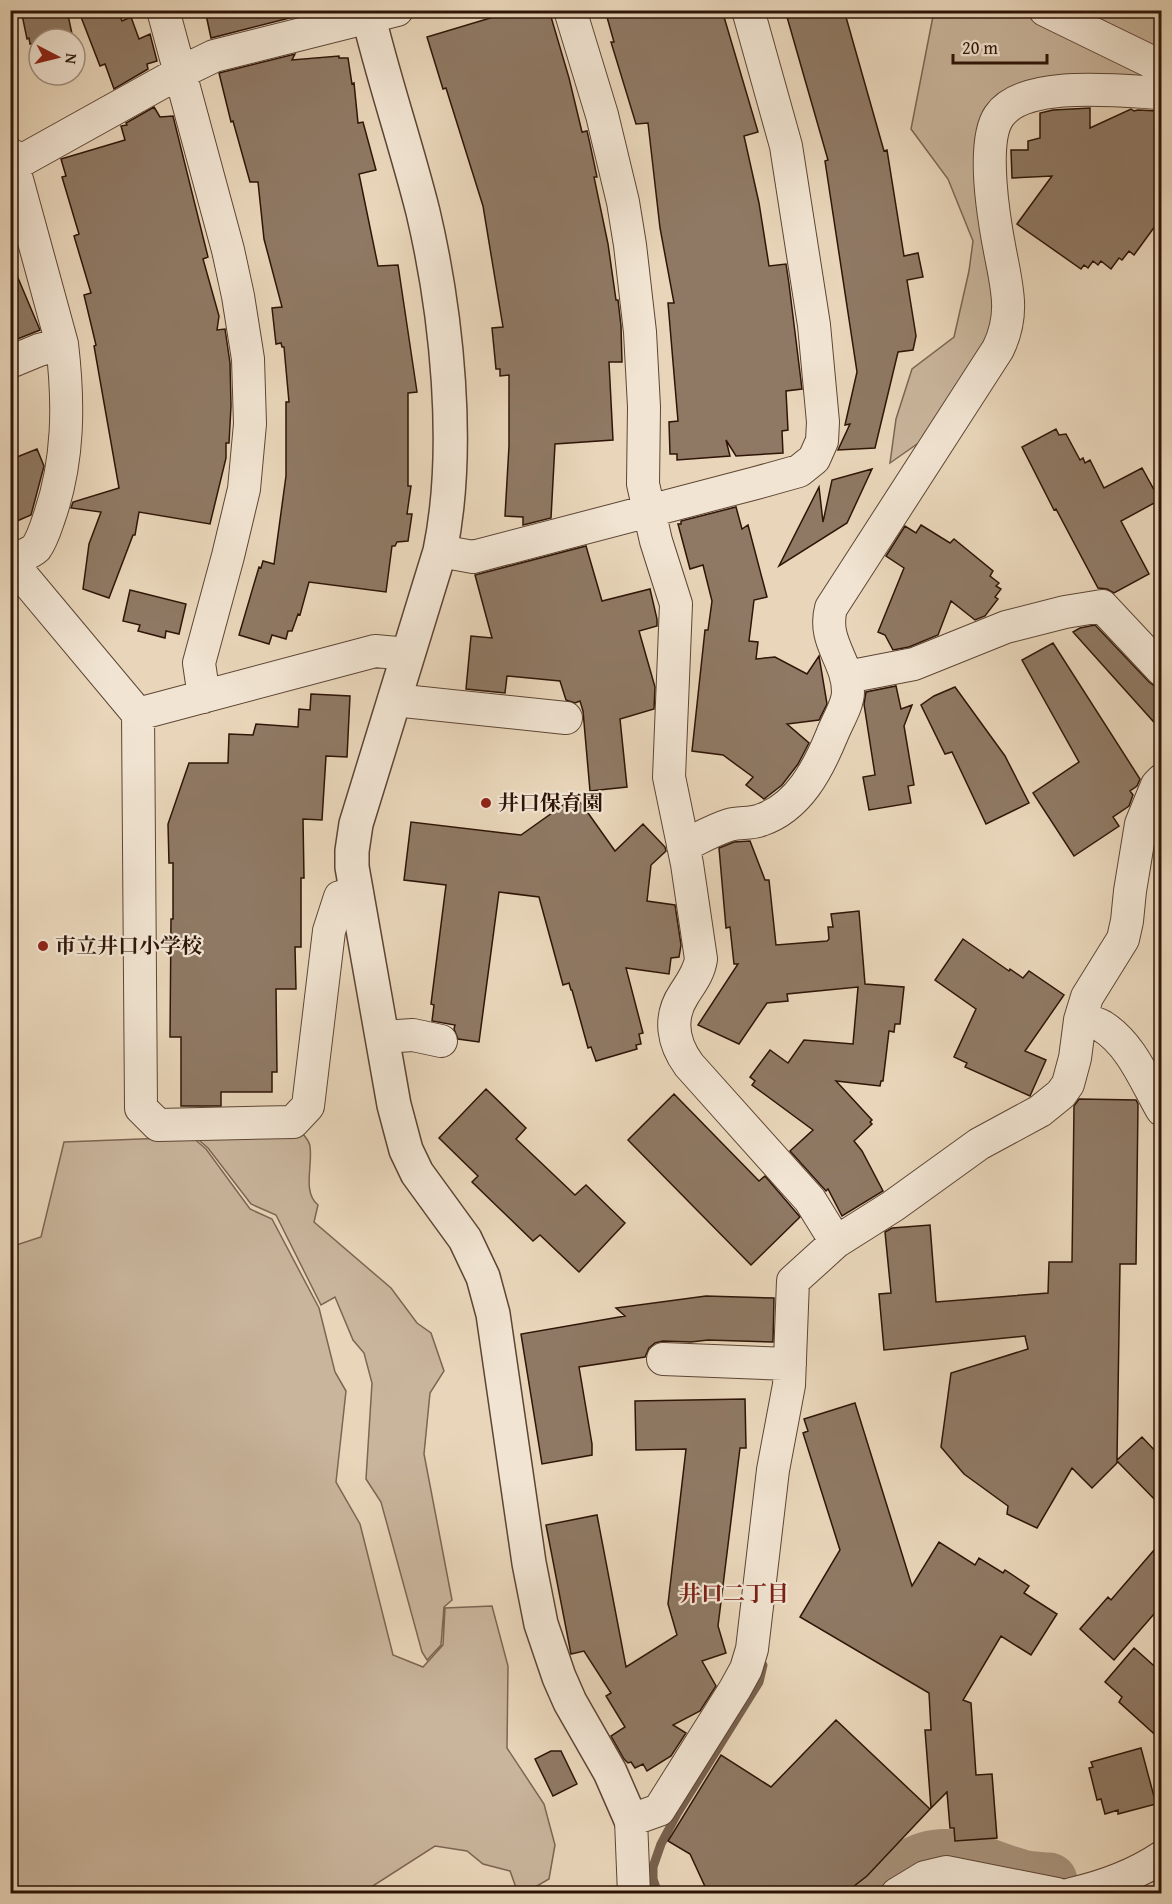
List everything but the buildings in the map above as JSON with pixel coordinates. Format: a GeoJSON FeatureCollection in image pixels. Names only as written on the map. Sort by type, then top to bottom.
{"type":"FeatureCollection","features":[{"type":"Feature","properties":{"kind":"street"},"geometry":{"type":"LineString","coordinates":[[163,10],[228,250],[248,359],[250,424],[244,489],[199,663],[204,697]]}},
{"type":"Feature","properties":{"kind":"street"},"geometry":{"type":"LineString","coordinates":[[570,10],[602,115],[623,202],[640,332],[644,407],[644,484],[656,541],[676,604],[669,777],[701,959],[696,975],[680,1000],[675,1013],[675,1040],[679,1052],[810,1200],[836,1242]]}},
{"type":"Feature","properties":{"kind":"street"},"geometry":{"type":"LineString","coordinates":[[440,551],[473,558],[799,471],[814,459],[822,441],[823,404],[814,325],[786,146],[748,10]]}},
{"type":"Feature","properties":{"kind":"street"},"geometry":{"type":"LineString","coordinates":[[1045,10],[1161,67]]}},
{"type":"Feature","properties":{"kind":"street"},"geometry":{"type":"LineString","coordinates":[[357,894],[340,897],[329,931],[308,1106],[293,1122],[159,1125],[141,1108],[138,714],[11,561],[36,548],[54,502],[66,443],[67,411],[62,344],[12,163],[179,73],[226,52],[377,13],[422,211],[438,296],[448,401],[448,483],[440,551],[353,836],[352,867],[357,894],[394,1105],[406,1150],[417,1173],[465,1239],[487,1290],[534,1594],[547,1642],[570,1702],[610,1772],[631,1820],[634,1893]]}},
{"type":"Feature","properties":{"kind":"street"},"geometry":{"type":"LineString","coordinates":[[682,846],[729,825],[761,820],[786,806],[804,789],[825,751],[848,695],[847,677],[830,638],[828,618],[831,608],[998,350],[1005,335],[1010,300],[996,229],[990,159],[993,131],[998,117],[1017,99],[1044,92],[1095,90],[1161,93]]}},
{"type":"Feature","properties":{"kind":"street"},"geometry":{"type":"LineString","coordinates":[[10,362],[39,350],[62,344]]}},
{"type":"Feature","properties":{"kind":"street"},"geometry":{"type":"LineString","coordinates":[[847,677],[914,664],[1005,627],[1065,612],[1102,606],[1161,670]]}},
{"type":"Feature","properties":{"kind":"street"},"geometry":{"type":"LineString","coordinates":[[138,714],[375,651],[408,654]]}},
{"type":"Feature","properties":{"kind":"street"},"geometry":{"type":"LineString","coordinates":[[394,700],[566,718]]}},
{"type":"Feature","properties":{"kind":"street"},"geometry":{"type":"LineString","coordinates":[[631,1820],[659,1809],[746,1669],[754,1636],[773,1470],[786,1404],[793,1281],[836,1242],[893,1206],[979,1144],[1022,1122],[1052,1103],[1068,1084],[1075,1058],[1080,1020],[1087,997],[1122,939],[1127,921],[1141,824],[1161,780]]}},
{"type":"Feature","properties":{"kind":"street"},"geometry":{"type":"LineString","coordinates":[[1080,1020],[1100,1025],[1119,1039],[1130,1053],[1161,1110]]}},
{"type":"Feature","properties":{"kind":"street"},"geometry":{"type":"LineString","coordinates":[[382,1037],[413,1035],[441,1041]]}},
{"type":"Feature","properties":{"kind":"street"},"geometry":{"type":"LineString","coordinates":[[663,1359],[790,1364]]}},
{"type":"Feature","properties":{"kind":"street"},"geometry":{"type":"LineString","coordinates":[[1071,1893],[1123,1877],[1146,1867],[1161,1857]]}},
{"type":"Feature","properties":{"kind":"street"},"geometry":{"type":"LineString","coordinates":[[897,1893],[925,1877],[946,1872],[1057,1893]]}},
{"type":"Feature","properties":{"kind":"shaded area"},"geometry":{"type":"Polygon","coordinates":[[[934,11],[1025,11],[1161,76],[1001,101],[1004,300],[989,348],[927,437],[890,463],[896,419],[912,369],[954,337],[969,271],[973,241],[948,179],[911,129],[934,11]]]}},
{"type":"Feature","properties":{"kind":"shaded area"},"geometry":{"type":"Polygon","coordinates":[[[1069,11],[1161,11],[1161,58],[1069,11]]]}},
{"type":"Feature","properties":{"kind":"shaded area"},"geometry":{"type":"Polygon","coordinates":[[[303,1134],[310,1145],[310,1193],[318,1205],[314,1222],[391,1288],[417,1323],[431,1333],[444,1371],[430,1393],[424,1454],[452,1600],[444,1607],[441,1645],[427,1660],[422,1652],[381,1502],[366,1479],[372,1383],[364,1353],[353,1340],[335,1297],[321,1305],[276,1215],[251,1204],[208,1148],[193,1135],[303,1134]]]}},
{"type":"Feature","properties":{"kind":"shaded area"},"geometry":{"type":"Polygon","coordinates":[[[192,1137],[206,1149],[250,1209],[272,1219],[319,1308],[335,1372],[346,1391],[336,1482],[360,1524],[393,1655],[423,1667],[443,1645],[445,1608],[492,1606],[508,1666],[507,1748],[544,1804],[555,1845],[549,1879],[525,1893],[518,1893],[510,1871],[483,1864],[467,1851],[435,1846],[362,1893],[11,1893],[10,1247],[41,1237],[64,1142],[192,1137]]]}},
{"type":"Feature","properties":{"kind":"waterway"},"geometry":{"type":"LineString","coordinates":[[1153,840],[1155,830],[1162,824]]}},
{"type":"Feature","properties":{"kind":"waterway"},"geometry":{"type":"LineString","coordinates":[[658,1894],[653,1879],[653,1867],[661,1844],[678,1812],[759,1682],[763,1665]]}},
{"type":"Feature","properties":{"kind":"waterway"},"geometry":{"type":"LineString","coordinates":[[872,1894],[912,1866],[940,1858],[965,1860],[1014,1876],[1049,1881]]}},
{"type":"Feature","properties":{"kind":"place","name":"井口保育園"},"geometry":{"type":"Point","coordinates":[486,803]}},
{"type":"Feature","properties":{"kind":"place","name":"市立井口小学校"},"geometry":{"type":"Point","coordinates":[43,946]}},
{"type":"Feature","properties":{"kind":"district","name":"井口二丁目"},"geometry":{"type":"Point","coordinates":[734,1593]}}]}
